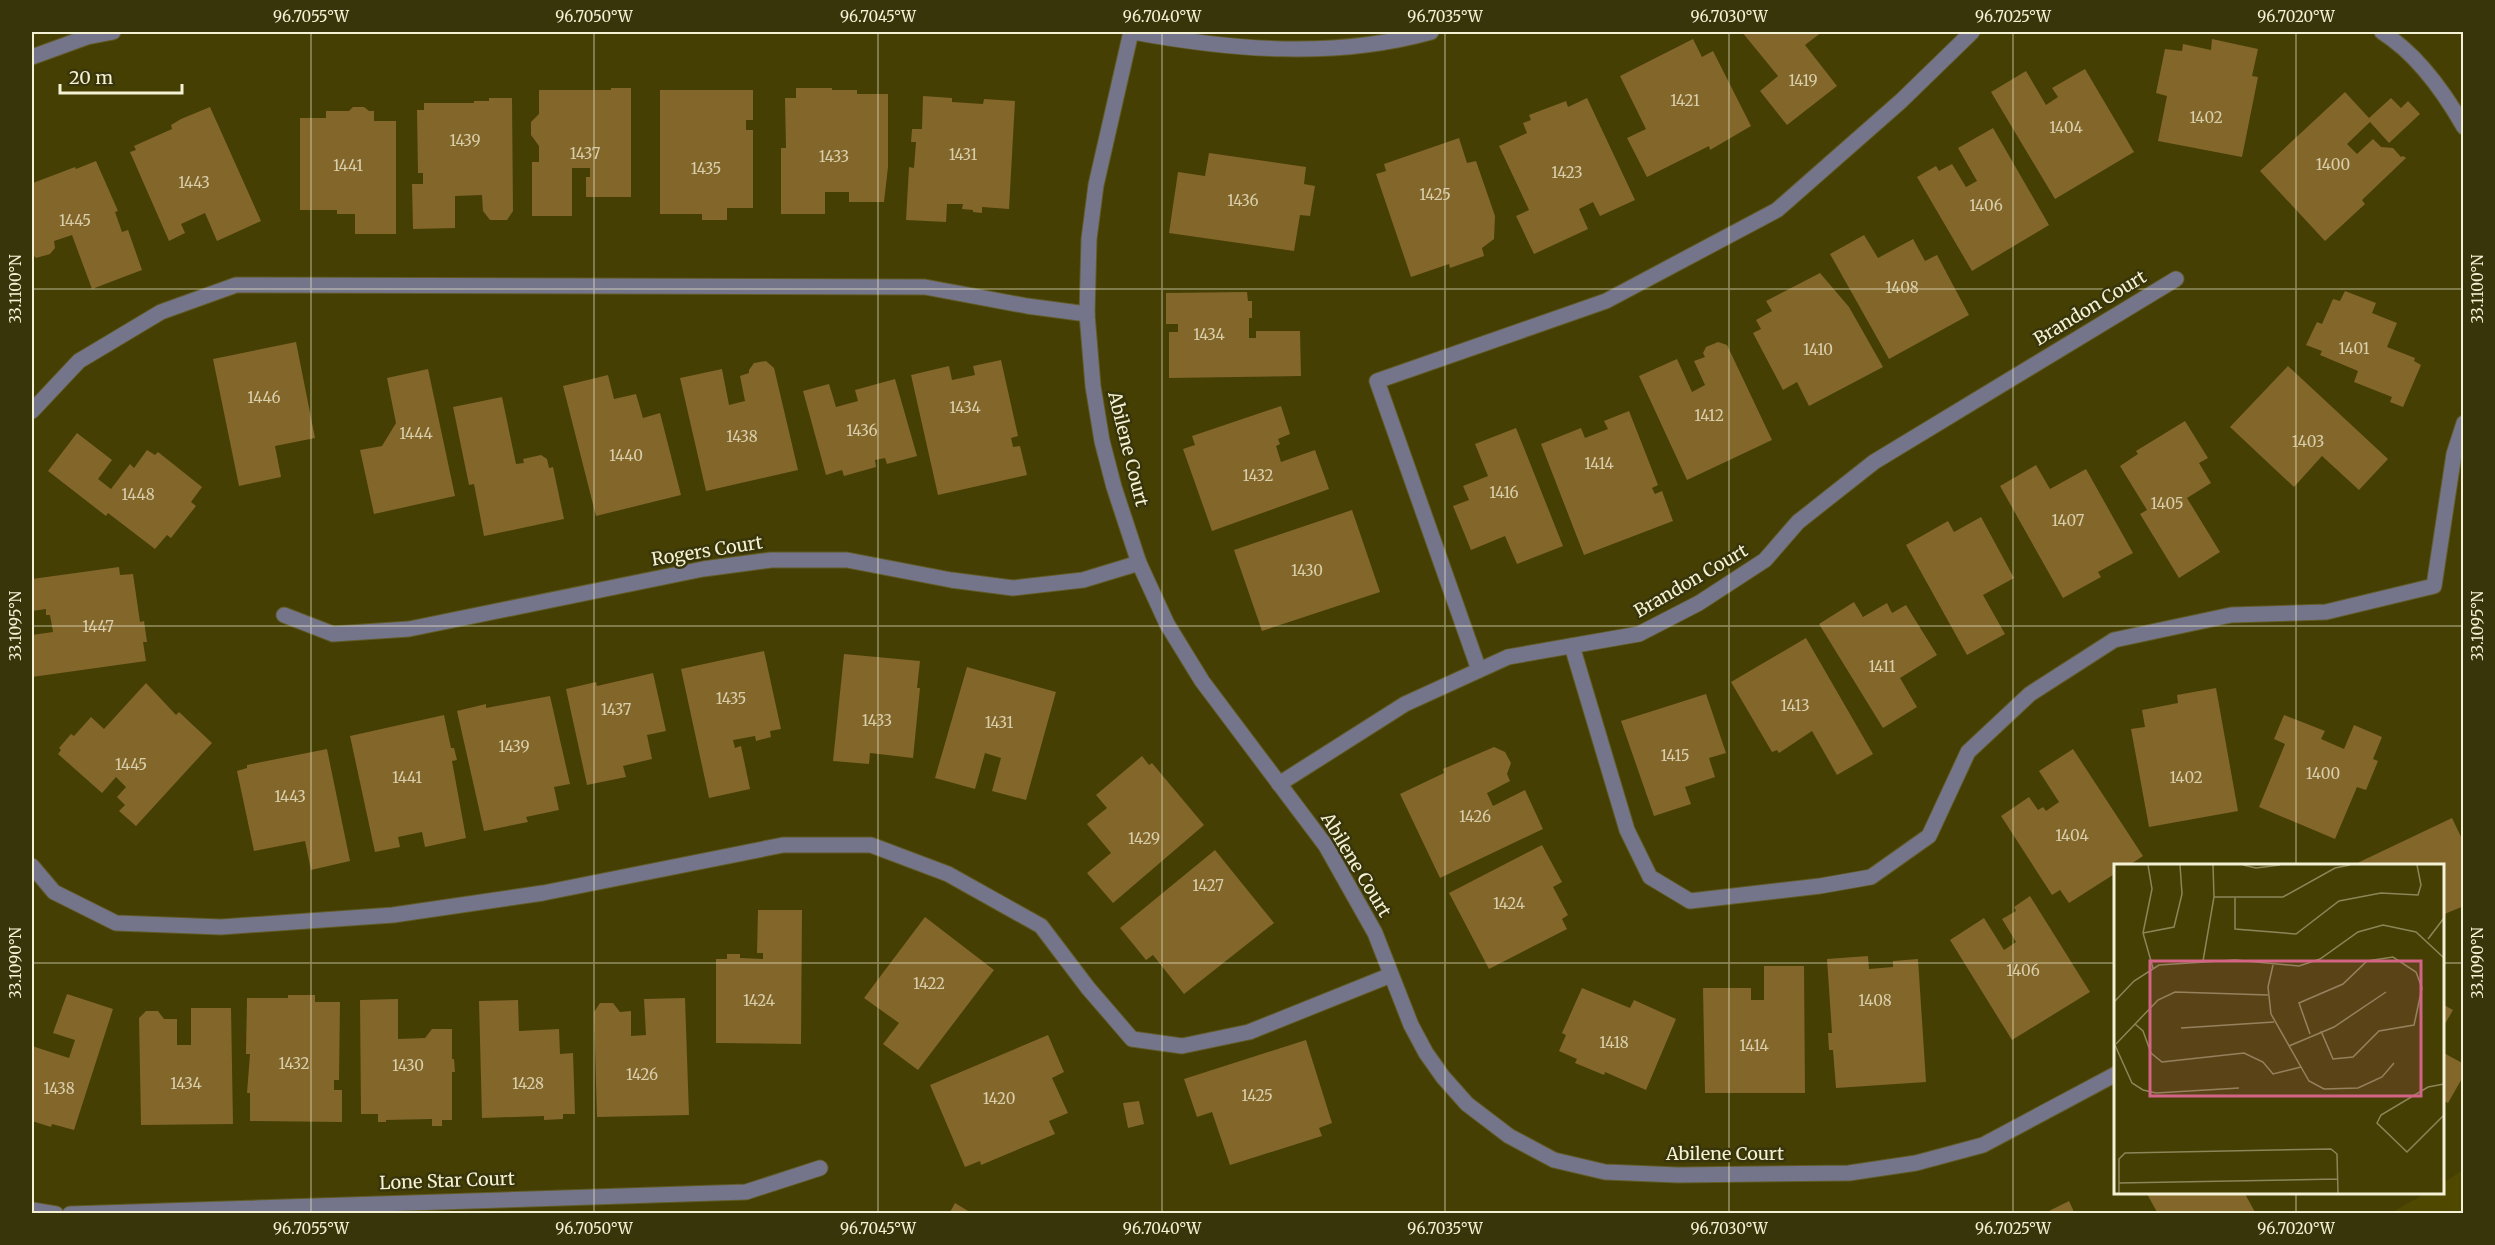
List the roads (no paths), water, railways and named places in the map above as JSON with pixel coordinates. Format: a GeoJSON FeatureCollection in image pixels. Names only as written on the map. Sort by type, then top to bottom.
{"type":"FeatureCollection","features":[{"type":"Feature","properties":{"kind":"street"},"geometry":{"type":"LineString","coordinates":[[32,57],[87,37],[113,32]]}},
{"type":"Feature","properties":{"kind":"street"},"geometry":{"type":"LineString","coordinates":[[1132,32],[1192,43],[1269,49],[1311,49],[1372,43],[1431,32]]}},
{"type":"Feature","properties":{"kind":"street","name":"Abilene Court"},"geometry":{"type":"LineString","coordinates":[[1132,32],[1096,185],[1089,239],[1087,314],[1092,386],[1102,441],[1114,487],[1139,563],[1167,624],[1202,681],[1326,846],[1375,933],[1411,1025],[1426,1053],[1467,1104],[1509,1136],[1554,1160],[1605,1172],[1678,1175],[1849,1173],[1916,1163],[1983,1145],[2114,1075]]}},
{"type":"Feature","properties":{"kind":"street"},"geometry":{"type":"LineString","coordinates":[[1479,670],[1377,381],[1606,301],[1777,210],[1901,100],[1972,32]]}},
{"type":"Feature","properties":{"kind":"street"},"geometry":{"type":"LineString","coordinates":[[2382,32],[2398,42],[2448,99],[2463,127]]}},
{"type":"Feature","properties":{"kind":"street","name":"Brandon Court"},"geometry":{"type":"LineString","coordinates":[[1279,784],[1405,704],[1508,657],[1639,634],[1700,603],[1765,560],[1798,522],[1874,462],[2176,279]]}},
{"type":"Feature","properties":{"kind":"street"},"geometry":{"type":"LineString","coordinates":[[32,411],[79,361],[161,312],[236,285],[925,286],[1027,306],[1087,314]]}},
{"type":"Feature","properties":{"kind":"street"},"geometry":{"type":"LineString","coordinates":[[1572,646],[1627,830],[1650,877],[1690,901],[1820,886],[1871,877],[1929,836],[1968,752],[2030,694],[2114,640],[2231,615],[2326,612],[2433,586],[2454,454],[2463,423]]}},
{"type":"Feature","properties":{"kind":"street","name":"Rogers Court"},"geometry":{"type":"LineString","coordinates":[[284,615],[333,634],[409,629],[703,569],[771,560],[848,560],[951,580],[1013,588],[1083,580],[1139,563]]}},
{"type":"Feature","properties":{"kind":"street"},"geometry":{"type":"LineString","coordinates":[[32,866],[54,892],[116,923],[221,927],[393,915],[543,892],[783,845],[871,845],[948,874],[1041,926],[1088,988],[1132,1040],[1182,1046],[1249,1032],[1391,975]]}},
{"type":"Feature","properties":{"kind":"street","name":"Lone Star Court"},"geometry":{"type":"LineString","coordinates":[[70,1214],[747,1192],[820,1167]]}},
{"type":"Feature","properties":{"kind":"street"},"geometry":{"type":"LineString","coordinates":[[32,1210],[56,1214]]}}]}
